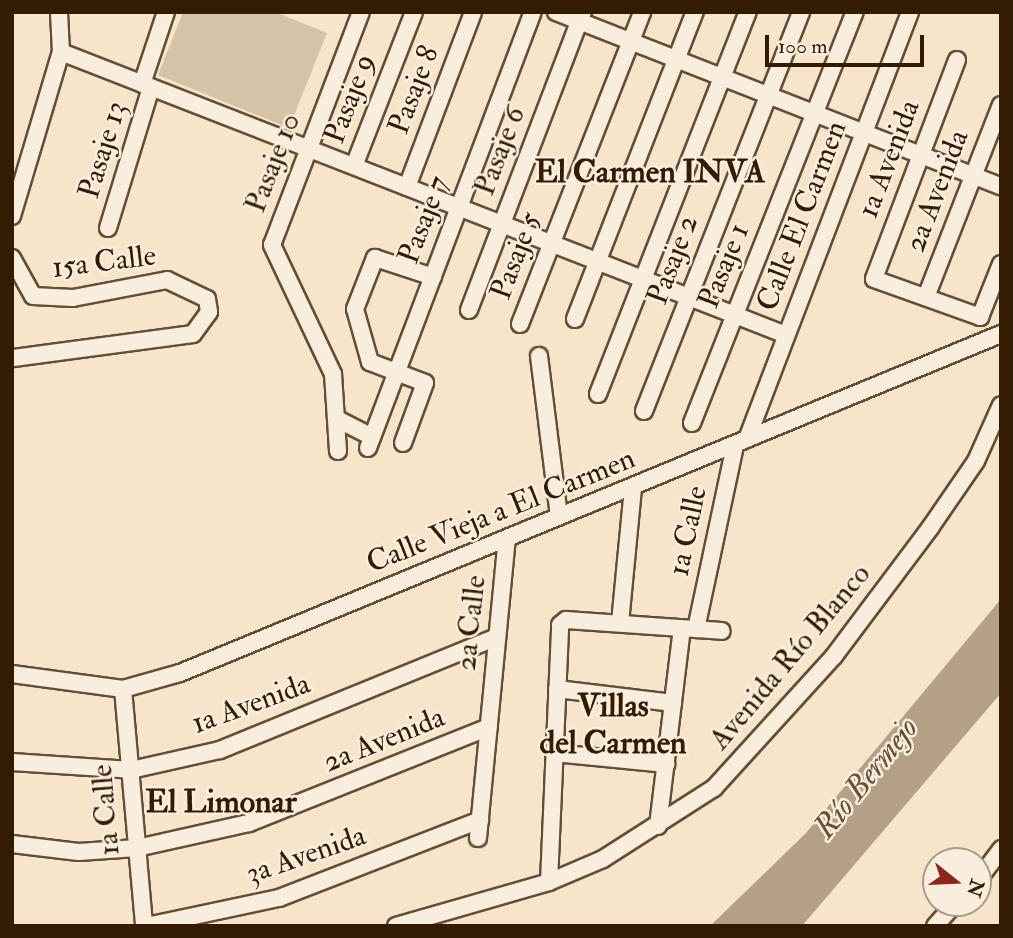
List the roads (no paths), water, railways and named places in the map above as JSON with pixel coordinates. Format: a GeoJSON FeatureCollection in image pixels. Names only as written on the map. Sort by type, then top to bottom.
{"type":"FeatureCollection","features":[{"type":"Feature","properties":{"kind":"street"},"geometry":{"type":"LineString","coordinates":[[12,216],[61,52],[59,12]]}},
{"type":"Feature","properties":{"kind":"street","name":"Pasaje 13"},"geometry":{"type":"LineString","coordinates":[[108,228],[166,12]]}},
{"type":"Feature","properties":{"kind":"street","name":"Pasaje 10"},"geometry":{"type":"LineString","coordinates":[[338,451],[339,420],[334,374],[272,246],[360,12]]}},
{"type":"Feature","properties":{"kind":"street","name":"Pasaje 9"},"geometry":{"type":"LineString","coordinates":[[354,166],[414,12]]}},
{"type":"Feature","properties":{"kind":"street","name":"Pasaje 8"},"geometry":{"type":"LineString","coordinates":[[407,187],[473,12]]}},
{"type":"Feature","properties":{"kind":"street","name":"Pasaje 7"},"geometry":{"type":"LineString","coordinates":[[339,420],[370,443],[533,12]]}},
{"type":"Feature","properties":{"kind":"street"},"geometry":{"type":"LineString","coordinates":[[556,12],[582,17],[631,41],[864,130],[1001,186]]}},
{"type":"Feature","properties":{"kind":"street","name":"Pasaje 5"},"geometry":{"type":"LineString","coordinates":[[520,324],[642,12]]}},
{"type":"Feature","properties":{"kind":"street"},"geometry":{"type":"LineString","coordinates":[[575,320],[695,12]]}},
{"type":"Feature","properties":{"kind":"street"},"geometry":{"type":"LineString","coordinates":[[598,394],[748,12]]}},
{"type":"Feature","properties":{"kind":"street","name":"Pasaje 2"},"geometry":{"type":"LineString","coordinates":[[644,411],[801,12]]}},
{"type":"Feature","properties":{"kind":"street","name":"Pasaje 1"},"geometry":{"type":"LineString","coordinates":[[692,423],[855,12]]}},
{"type":"Feature","properties":{"kind":"street","name":"Calle El Carmen"},"geometry":{"type":"LineString","coordinates":[[741,442],[786,335],[910,12]]}},
{"type":"Feature","properties":{"kind":"street","name":"Pasaje 6"},"geometry":{"type":"LineString","coordinates":[[469,310],[582,17]]}},
{"type":"Feature","properties":{"kind":"street"},"geometry":{"type":"LineString","coordinates":[[61,52],[786,335]]}},
{"type":"Feature","properties":{"kind":"street","name":"1a Avenida"},"geometry":{"type":"LineString","coordinates":[[926,297],[874,279],[957,60]]}},
{"type":"Feature","properties":{"kind":"street","name":"2a Avenida"},"geometry":{"type":"LineString","coordinates":[[926,297],[1001,106]]}},
{"type":"Feature","properties":{"kind":"street"},"geometry":{"type":"LineString","coordinates":[[403,443],[425,383],[370,362],[355,309],[371,266],[382,256],[433,277]]}},
{"type":"Feature","properties":{"kind":"street","name":"15a Calle"},"geometry":{"type":"LineString","coordinates":[[12,258],[33,296],[74,298],[167,280],[207,299],[209,312],[194,334],[12,358]]}},
{"type":"Feature","properties":{"kind":"street"},"geometry":{"type":"LineString","coordinates":[[926,297],[980,317],[1001,264]]}},
{"type":"Feature","properties":{"kind":"street","name":"Calle Vieja a El Carmen"},"geometry":{"type":"LineString","coordinates":[[12,674],[123,689],[253,646],[559,516],[1001,334]]}},
{"type":"Feature","properties":{"kind":"street"},"geometry":{"type":"LineString","coordinates":[[539,356],[559,516]]}},
{"type":"Feature","properties":{"kind":"street","name":"Avenida Río Blanco"},"geometry":{"type":"LineString","coordinates":[[396,926],[549,882],[658,826],[714,788],[834,656],[976,461],[1001,405]]}},
{"type":"Feature","properties":{"kind":"street","name":"1a Calle"},"geometry":{"type":"LineString","coordinates":[[658,826],[673,703],[689,628],[741,442]]}},
{"type":"Feature","properties":{"kind":"street"},"geometry":{"type":"LineString","coordinates":[[620,622],[633,487]]}},
{"type":"Feature","properties":{"kind":"street","name":"2a Calle"},"geometry":{"type":"LineString","coordinates":[[478,838],[507,539]]}},
{"type":"Feature","properties":{"kind":"street"},"geometry":{"type":"LineString","coordinates":[[549,882],[560,625],[566,620],[620,622],[722,631]]}},
{"type":"Feature","properties":{"kind":"street","name":"1a Avenida"},"geometry":{"type":"LineString","coordinates":[[12,762],[131,770],[220,750],[497,637]]}},
{"type":"Feature","properties":{"kind":"street","name":"1a Calle"},"geometry":{"type":"LineString","coordinates":[[123,689],[145,926]]}},
{"type":"Feature","properties":{"kind":"street"},"geometry":{"type":"LineString","coordinates":[[557,689],[673,703]]}},
{"type":"Feature","properties":{"kind":"street","name":"2a Avenida"},"geometry":{"type":"LineString","coordinates":[[12,844],[79,852],[137,848],[249,823],[489,727]]}},
{"type":"Feature","properties":{"kind":"street"},"geometry":{"type":"LineString","coordinates":[[554,753],[666,764]]}},
{"type":"Feature","properties":{"kind":"street","name":"3a Avenida"},"geometry":{"type":"LineString","coordinates":[[145,926],[279,898],[480,820]]}},
{"type":"Feature","properties":{"kind":"water","name":"Río Bermejo"},"geometry":{"type":"Polygon","coordinates":[[[1001,599],[1001,693],[802,926],[710,926],[806,833],[1001,599]]]}},
{"type":"Feature","properties":{"kind":"district","name":"El Carmen INVA"},"geometry":{"type":"Point","coordinates":[650,172]}},
{"type":"Feature","properties":{"kind":"district","name":"Villas del Carmen"},"geometry":{"type":"Point","coordinates":[613,726]}},
{"type":"Feature","properties":{"kind":"district","name":"El Limonar"},"geometry":{"type":"Point","coordinates":[221,802]}}]}
